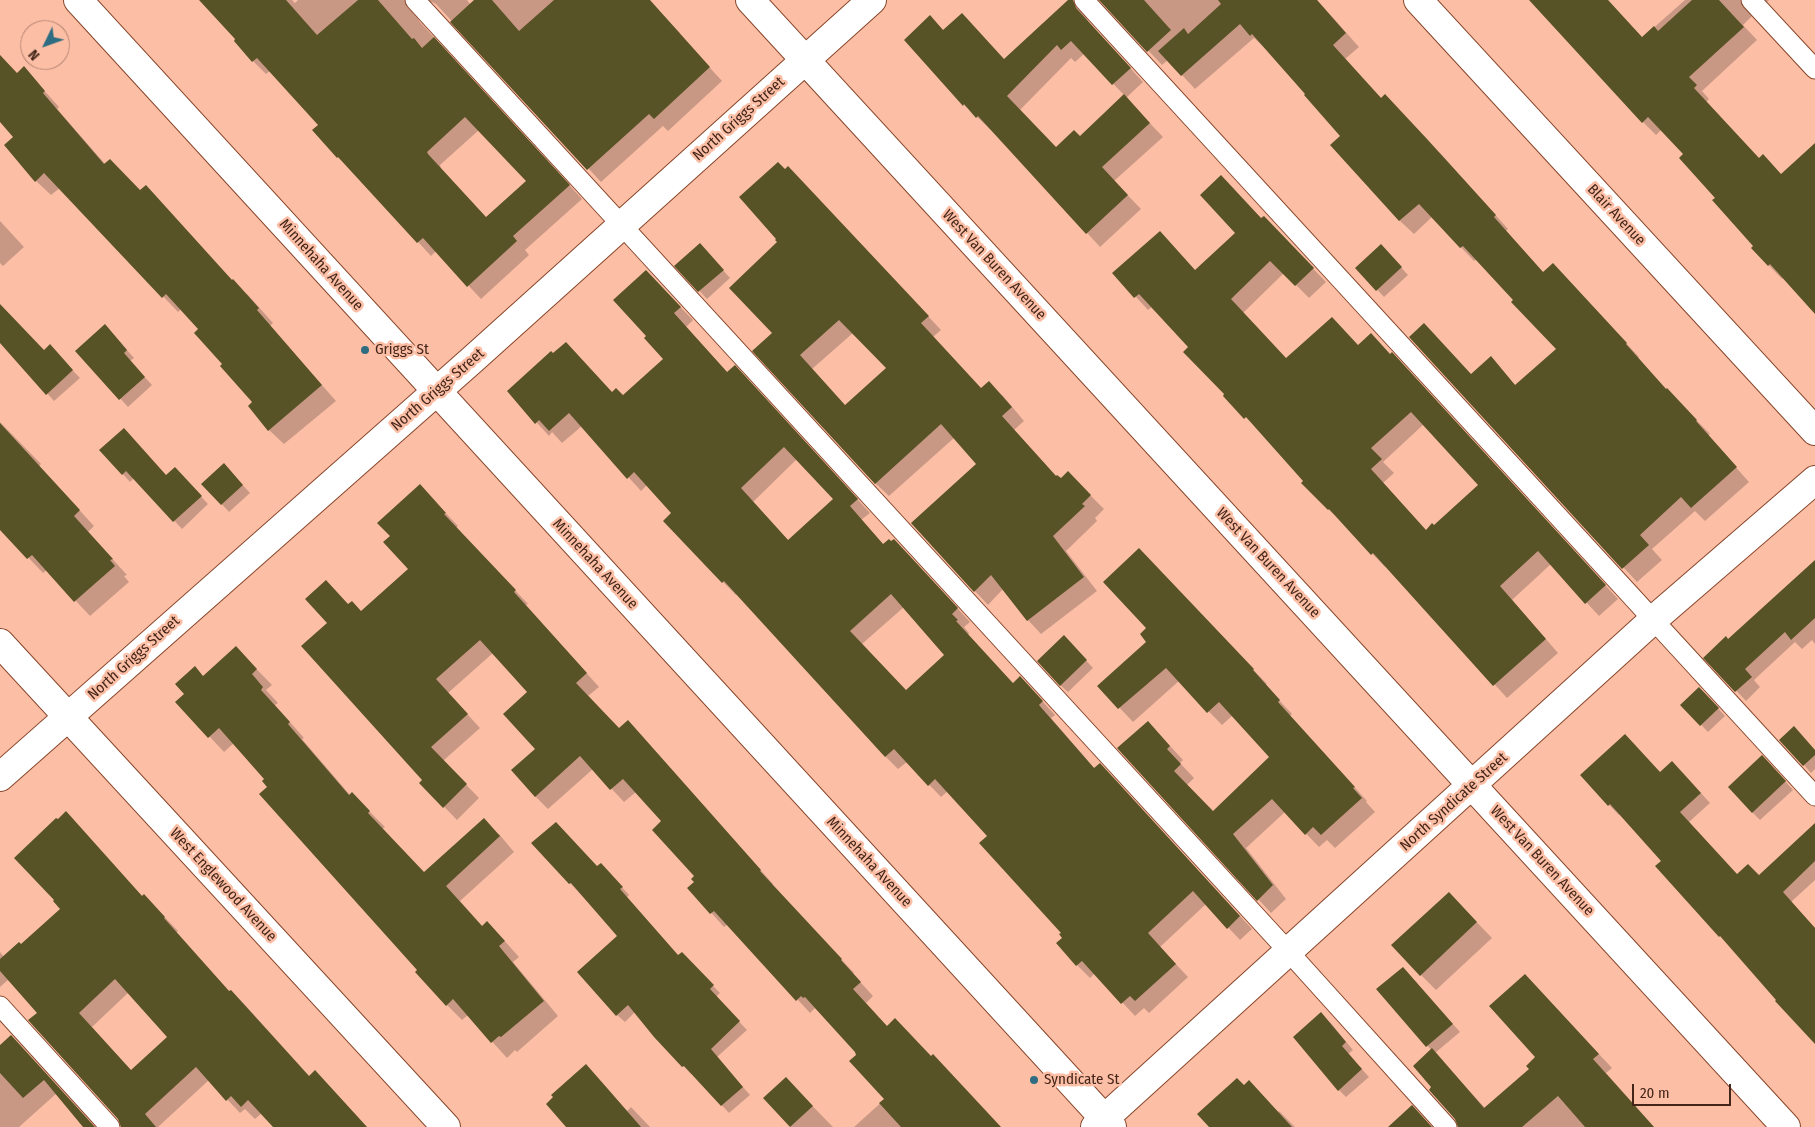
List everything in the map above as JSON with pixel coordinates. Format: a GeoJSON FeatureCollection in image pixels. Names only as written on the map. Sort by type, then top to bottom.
{"type":"FeatureCollection","features":[{"type":"Feature","properties":{"kind":"street","name":"Minnehaha Avenue"},"geometry":{"type":"LineString","coordinates":[[78,0],[1104,1124]]}},
{"type":"Feature","properties":{"kind":"street","name":"West Van Buren Avenue"},"geometry":{"type":"LineString","coordinates":[[750,0],[1786,1127]]}},
{"type":"Feature","properties":{"kind":"street","name":"North Griggs Street"},"geometry":{"type":"LineString","coordinates":[[0,777],[436,392],[872,0]]}},
{"type":"Feature","properties":{"kind":"street","name":"Blair Avenue"},"geometry":{"type":"LineString","coordinates":[[1418,0],[1815,431]]}},
{"type":"Feature","properties":{"kind":"street","name":"North Syndicate Street"},"geometry":{"type":"LineString","coordinates":[[1104,1124],[1288,951],[1653,620],[1815,480]]}},
{"type":"Feature","properties":{"kind":"street","name":"West Englewood Avenue"},"geometry":{"type":"LineString","coordinates":[[0,643],[446,1127]]}},
{"type":"Feature","properties":{"kind":"lane"},"geometry":{"type":"LineString","coordinates":[[415,0],[1288,951],[1447,1127]]}},
{"type":"Feature","properties":{"kind":"lane"},"geometry":{"type":"LineString","coordinates":[[1084,0],[1815,796]]}},
{"type":"Feature","properties":{"kind":"lane"},"geometry":{"type":"LineString","coordinates":[[1751,0],[1815,69]]}},
{"type":"Feature","properties":{"kind":"lane"},"geometry":{"type":"LineString","coordinates":[[0,1006],[110,1127]]}},
{"type":"Feature","properties":{"kind":"building"},"geometry":{"type":"Polygon","coordinates":[[[199,0],[286,0],[317,35],[358,0],[378,0],[422,48],[434,37],[570,185],[513,236],[517,241],[467,287],[423,238],[417,243],[337,158],[312,130],[318,125],[257,58],[252,62],[234,41],[235,39],[199,0]],[[465,117],[427,152],[486,217],[526,181],[465,117]]]}},
{"type":"Feature","properties":{"kind":"building"},"geometry":{"type":"Polygon","coordinates":[[[474,0],[492,0],[519,31],[554,0],[650,0],[710,67],[654,119],[649,114],[587,170],[450,22],[474,0]]]}},
{"type":"Feature","properties":{"kind":"building"},"geometry":{"type":"Polygon","coordinates":[[[1068,0],[1073,0],[1076,8],[1131,68],[1112,85],[1071,41],[1061,50],[1057,45],[1007,96],[1056,147],[1074,130],[1080,136],[1124,94],[1150,123],[1102,167],[1128,195],[1086,234],[978,116],[976,118],[964,104],[963,106],[904,40],[930,15],[943,30],[962,13],[1004,59],[1068,0]]]}},
{"type":"Feature","properties":{"kind":"building"},"geometry":{"type":"Polygon","coordinates":[[[1099,0],[1144,0],[1171,30],[1147,52],[1099,0]]]}},
{"type":"Feature","properties":{"kind":"building"},"geometry":{"type":"Polygon","coordinates":[[[1218,0],[1317,0],[1346,33],[1333,45],[1381,98],[1385,94],[1427,139],[1496,215],[1494,217],[1543,272],[1553,263],[1627,343],[1666,389],[1697,420],[1737,467],[1691,508],[1681,497],[1640,535],[1649,545],[1622,569],[1409,337],[1424,323],[1471,374],[1491,356],[1515,385],[1556,349],[1511,302],[1513,300],[1463,246],[1460,248],[1419,204],[1399,221],[1330,145],[1340,136],[1252,34],[1250,36],[1240,24],[1181,76],[1158,51],[1184,28],[1188,34],[1221,4],[1218,0]]]}},
{"type":"Feature","properties":{"kind":"building"},"geometry":{"type":"Polygon","coordinates":[[[1529,0],[1608,0],[1642,37],[1654,26],[1658,31],[1692,0],[1719,0],[1744,27],[1689,77],[1697,85],[1694,88],[1759,158],[1763,154],[1781,174],[1815,143],[1815,314],[1770,264],[1768,266],[1751,248],[1753,246],[1712,200],[1715,198],[1679,158],[1683,154],[1648,117],[1642,123],[1529,0]]]}},
{"type":"Feature","properties":{"kind":"building"},"geometry":{"type":"Polygon","coordinates":[[[0,55],[17,73],[20,70],[27,70],[45,91],[43,93],[104,164],[110,159],[140,190],[146,185],[259,308],[257,310],[322,385],[268,431],[248,406],[252,402],[194,333],[198,329],[166,294],[162,298],[44,173],[35,182],[4,145],[13,137],[0,122],[0,55]]]}},
{"type":"Feature","properties":{"kind":"building"},"geometry":{"type":"Polygon","coordinates":[[[778,162],[785,169],[788,166],[929,316],[921,323],[981,388],[989,381],[1012,407],[1002,416],[1056,476],[1061,478],[1068,471],[1091,495],[1082,504],[1085,506],[1053,536],[1084,577],[1027,621],[991,575],[974,592],[911,523],[976,464],[941,424],[875,484],[752,351],[772,333],[729,288],[777,242],[739,197],[778,162]],[[839,320],[800,355],[845,405],[886,368],[839,320]]]}},
{"type":"Feature","properties":{"kind":"building"},"geometry":{"type":"Polygon","coordinates":[[[1221,175],[1261,218],[1264,216],[1314,268],[1295,286],[1270,261],[1231,299],[1286,358],[1332,317],[1358,345],[1371,333],[1390,354],[1392,352],[1606,585],[1585,604],[1538,551],[1500,586],[1546,639],[1493,686],[1373,553],[1371,555],[1329,509],[1301,483],[1303,481],[1246,417],[1244,419],[1223,396],[1224,394],[1183,352],[1188,347],[1139,294],[1134,298],[1112,273],[1160,231],[1195,270],[1235,233],[1200,195],[1221,175]],[[1411,412],[1371,448],[1382,459],[1371,469],[1426,530],[1478,485],[1411,412]]]}},
{"type":"Feature","properties":{"kind":"building"},"geometry":{"type":"Polygon","coordinates":[[[700,243],[724,270],[698,292],[674,266],[700,243]]]}},
{"type":"Feature","properties":{"kind":"building"},"geometry":{"type":"Polygon","coordinates":[[[1381,244],[1402,267],[1376,291],[1355,268],[1381,244]]]}},
{"type":"Feature","properties":{"kind":"building"},"geometry":{"type":"Polygon","coordinates":[[[646,270],[681,307],[674,313],[727,372],[735,365],[858,499],[850,506],[883,544],[889,539],[891,541],[894,539],[958,608],[952,614],[958,620],[956,621],[1011,681],[1013,683],[1020,676],[1043,701],[1039,705],[1094,768],[1100,763],[1240,916],[1227,929],[1193,891],[1148,933],[1176,964],[1135,1001],[1130,996],[1121,1004],[1082,961],[1076,966],[1056,943],[1062,938],[1059,934],[1061,933],[979,843],[987,836],[935,779],[928,786],[894,749],[885,757],[724,581],[722,583],[663,521],[671,513],[634,472],[627,479],[569,413],[549,431],[539,420],[535,424],[507,391],[551,351],[553,353],[566,342],[612,392],[616,388],[623,395],[663,359],[644,338],[646,336],[613,300],[646,270]],[[784,447],[741,488],[788,540],[833,499],[784,447]],[[891,594],[850,631],[906,690],[944,655],[891,594]]]}},
{"type":"Feature","properties":{"kind":"building"},"geometry":{"type":"Polygon","coordinates":[[[0,304],[44,350],[50,344],[73,370],[46,395],[0,343],[0,304]]]}},
{"type":"Feature","properties":{"kind":"building"},"geometry":{"type":"Polygon","coordinates":[[[105,324],[127,350],[124,353],[145,377],[119,400],[75,351],[105,324]]]}},
{"type":"Feature","properties":{"kind":"building"},"geometry":{"type":"Polygon","coordinates":[[[0,423],[80,510],[74,516],[113,559],[110,560],[115,566],[74,602],[32,555],[27,559],[0,530],[0,423]]]}},
{"type":"Feature","properties":{"kind":"building"},"geometry":{"type":"Polygon","coordinates":[[[124,428],[166,475],[175,467],[202,496],[173,522],[126,471],[122,475],[99,450],[124,428]]]}},
{"type":"Feature","properties":{"kind":"building"},"geometry":{"type":"Polygon","coordinates":[[[224,463],[243,485],[221,505],[201,484],[224,463]]]}},
{"type":"Feature","properties":{"kind":"building"},"geometry":{"type":"Polygon","coordinates":[[[420,484],[446,513],[444,514],[516,590],[514,592],[587,673],[576,683],[619,728],[628,720],[760,871],[842,959],[861,982],[853,989],[887,1026],[895,1018],[931,1056],[933,1054],[1001,1127],[901,1127],[879,1103],[884,1099],[849,1061],[856,1055],[855,1052],[805,997],[801,996],[796,1001],[714,911],[710,914],[687,888],[694,882],[691,879],[694,876],[652,830],[661,821],[623,779],[610,790],[580,756],[535,797],[511,770],[535,749],[503,714],[527,692],[480,640],[436,679],[468,714],[431,747],[467,784],[443,808],[419,783],[422,780],[301,646],[327,623],[305,599],[326,580],[348,604],[352,601],[361,611],[408,569],[383,542],[390,536],[377,523],[420,484]]]}},
{"type":"Feature","properties":{"kind":"building"},"geometry":{"type":"Polygon","coordinates":[[[1139,548],[1254,669],[1280,700],[1278,702],[1355,787],[1353,788],[1362,798],[1321,835],[1313,827],[1305,835],[1272,799],[1233,834],[1273,885],[1257,901],[1117,748],[1148,721],[1170,746],[1167,749],[1181,764],[1174,771],[1213,811],[1269,757],[1219,702],[1207,713],[1166,668],[1118,709],[1097,686],[1146,642],[1140,634],[1146,628],[1103,582],[1139,548]]]}},
{"type":"Feature","properties":{"kind":"building"},"geometry":{"type":"Polygon","coordinates":[[[1815,560],[1815,618],[1791,640],[1785,632],[1745,669],[1752,677],[1735,692],[1703,658],[1726,636],[1728,639],[1815,560]]]}},
{"type":"Feature","properties":{"kind":"building"},"geometry":{"type":"Polygon","coordinates":[[[1064,635],[1087,660],[1060,686],[1037,661],[1064,635]]]}},
{"type":"Feature","properties":{"kind":"building"},"geometry":{"type":"Polygon","coordinates":[[[236,646],[257,669],[252,674],[263,687],[261,690],[290,722],[288,724],[349,795],[352,792],[370,811],[368,813],[424,872],[484,818],[500,836],[446,886],[482,926],[487,921],[505,941],[499,946],[544,1001],[501,1037],[499,1036],[491,1043],[453,999],[446,1006],[415,972],[417,970],[259,794],[267,787],[262,781],[264,779],[219,728],[208,738],[175,702],[184,694],[175,684],[195,666],[203,676],[236,646]]]}},
{"type":"Feature","properties":{"kind":"building"},"geometry":{"type":"Polygon","coordinates":[[[1699,687],[1719,708],[1700,726],[1680,705],[1699,687]]]}},
{"type":"Feature","properties":{"kind":"building"},"geometry":{"type":"Polygon","coordinates":[[[1794,726],[1815,750],[1815,755],[1803,766],[1779,740],[1794,726]]]}},
{"type":"Feature","properties":{"kind":"building"},"geometry":{"type":"Polygon","coordinates":[[[1625,734],[1660,772],[1672,761],[1701,793],[1680,812],[1737,874],[1748,864],[1759,875],[1815,823],[1815,861],[1783,892],[1815,928],[1815,1044],[1775,1001],[1720,936],[1655,866],[1661,861],[1610,804],[1608,806],[1580,775],[1625,734]]]}},
{"type":"Feature","properties":{"kind":"building"},"geometry":{"type":"Polygon","coordinates":[[[1762,755],[1786,781],[1752,813],[1728,787],[1762,755]]]}},
{"type":"Feature","properties":{"kind":"building"},"geometry":{"type":"Polygon","coordinates":[[[66,811],[142,896],[144,894],[165,917],[229,991],[231,990],[309,1076],[315,1070],[367,1127],[273,1127],[248,1100],[241,1107],[231,1096],[226,1101],[196,1067],[145,1114],[156,1127],[121,1127],[118,1119],[28,1020],[37,1013],[0,971],[0,959],[19,942],[21,944],[60,909],[54,900],[14,858],[56,818],[58,819],[66,811]],[[115,979],[79,1013],[131,1070],[167,1037],[115,979]]]}},
{"type":"Feature","properties":{"kind":"building"},"geometry":{"type":"Polygon","coordinates":[[[556,822],[597,866],[601,863],[623,887],[620,889],[678,955],[682,952],[714,985],[710,989],[740,1021],[711,1049],[743,1087],[721,1106],[654,1037],[628,1005],[616,1016],[577,972],[617,936],[571,883],[569,884],[531,843],[556,822]]]}},
{"type":"Feature","properties":{"kind":"building"},"geometry":{"type":"Polygon","coordinates":[[[1449,892],[1477,922],[1420,976],[1391,945],[1449,892]]]}},
{"type":"Feature","properties":{"kind":"building"},"geometry":{"type":"Polygon","coordinates":[[[1403,967],[1453,1024],[1426,1047],[1376,989],[1403,967]]]}},
{"type":"Feature","properties":{"kind":"building"},"geometry":{"type":"Polygon","coordinates":[[[1525,974],[1599,1054],[1593,1059],[1654,1127],[1585,1127],[1558,1096],[1522,1127],[1458,1127],[1455,1119],[1429,1090],[1431,1087],[1413,1066],[1432,1048],[1484,1108],[1529,1069],[1526,1066],[1535,1057],[1489,1006],[1525,974]]]}},
{"type":"Feature","properties":{"kind":"building"},"geometry":{"type":"Polygon","coordinates":[[[1321,1012],[1346,1042],[1342,1046],[1362,1069],[1338,1091],[1293,1037],[1321,1012]]]}},
{"type":"Feature","properties":{"kind":"building"},"geometry":{"type":"Polygon","coordinates":[[[11,1035],[95,1127],[83,1127],[44,1080],[23,1098],[0,1073],[0,1045],[11,1035]]]}},
{"type":"Feature","properties":{"kind":"building"},"geometry":{"type":"Polygon","coordinates":[[[586,1064],[641,1127],[566,1127],[546,1104],[553,1097],[551,1095],[586,1064]]]}},
{"type":"Feature","properties":{"kind":"building"},"geometry":{"type":"Polygon","coordinates":[[[786,1077],[813,1106],[790,1127],[763,1098],[786,1077]]]}},
{"type":"Feature","properties":{"kind":"building"},"geometry":{"type":"Polygon","coordinates":[[[1237,1078],[1244,1085],[1249,1080],[1292,1127],[1209,1127],[1197,1114],[1237,1078]]]}},
{"type":"Feature","properties":{"kind":"building"},"geometry":{"type":"Polygon","coordinates":[[[1412,1105],[1432,1127],[1388,1127],[1412,1105]]]}},
{"type":"Feature","properties":{"kind":"place","name":"Griggs St"},"geometry":{"type":"Point","coordinates":[365,350]}},
{"type":"Feature","properties":{"kind":"place","name":"Syndicate St"},"geometry":{"type":"Point","coordinates":[1034,1080]}}]}
